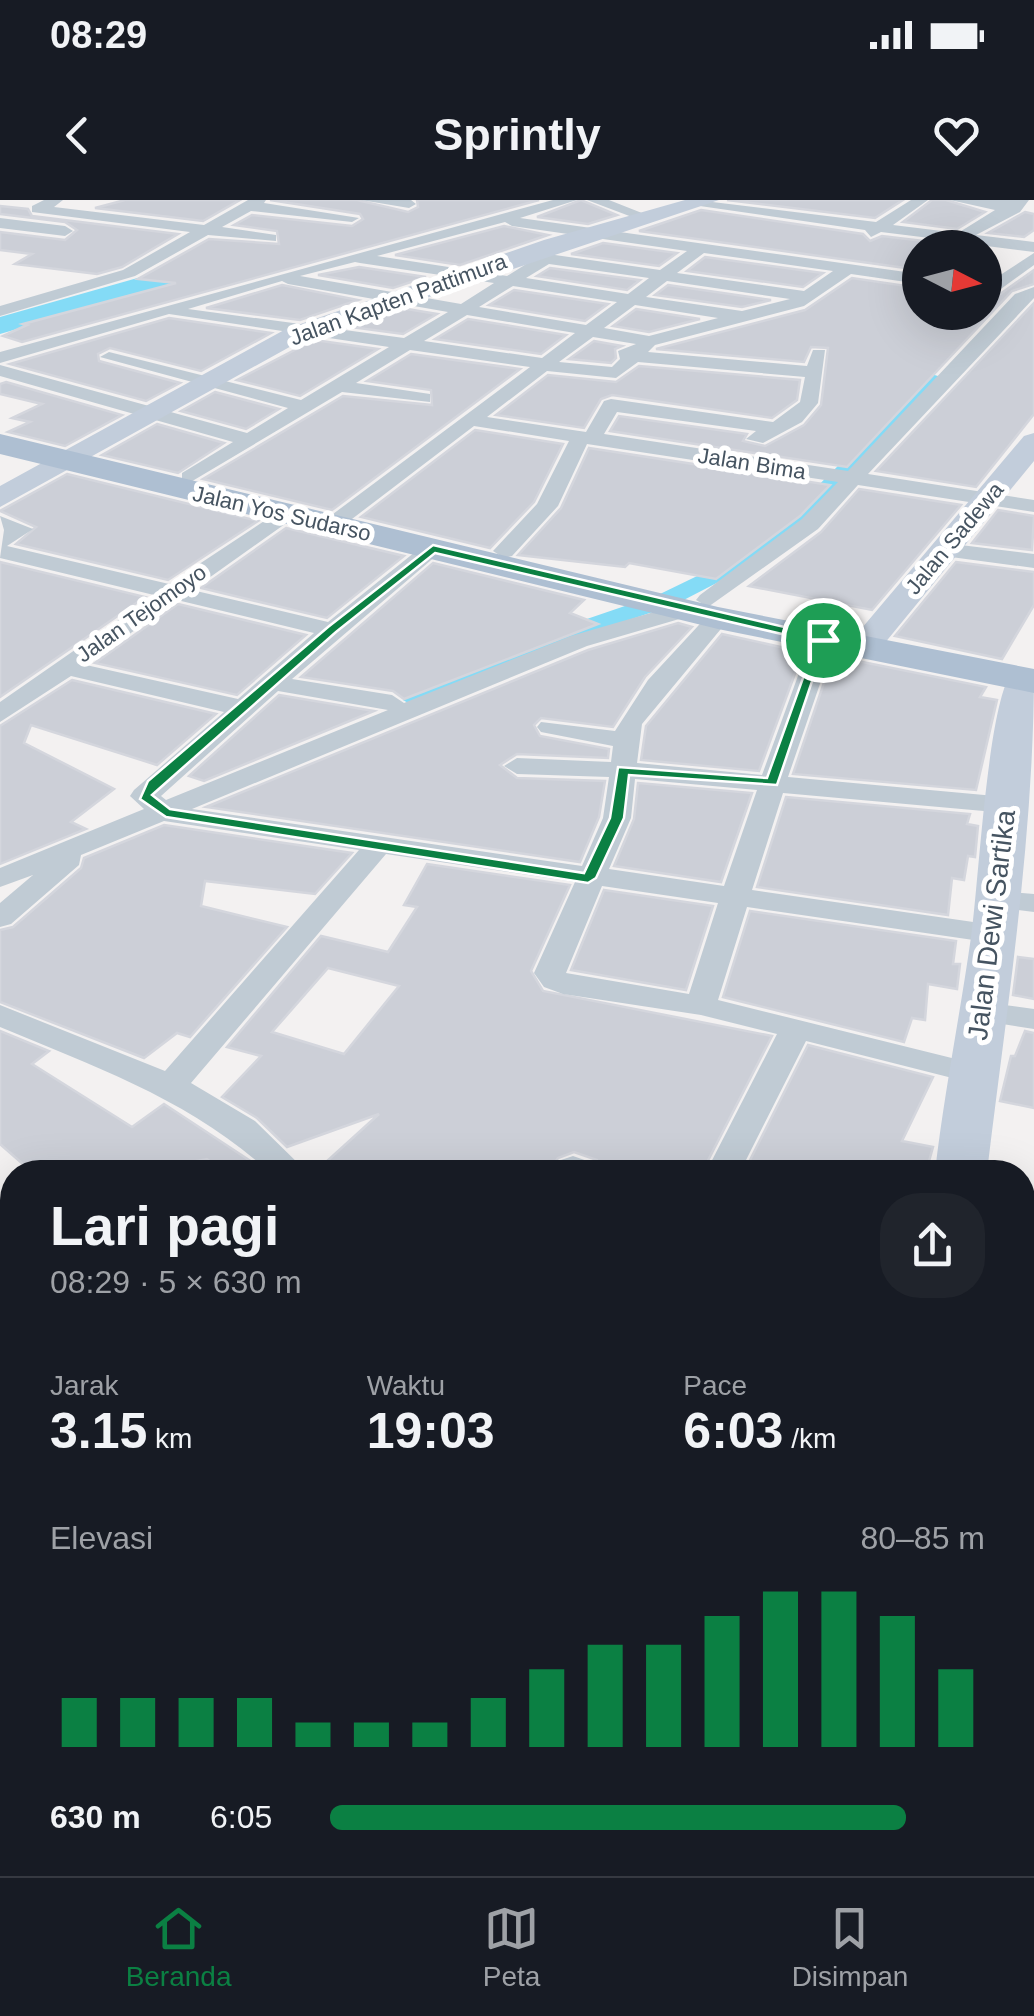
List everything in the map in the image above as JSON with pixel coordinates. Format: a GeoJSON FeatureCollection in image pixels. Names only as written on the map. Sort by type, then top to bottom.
{"type":"FeatureCollection","features":[{"type":"Feature","properties":{"kind":"main road","name":"Jalan Kapten Pattimura"},"geometry":{"type":"LineString","coordinates":[[0,498],[305,331],[460,276],[533,257],[586,234],[642,218],[697,210]]}},
{"type":"Feature","properties":{"kind":"main road","name":"Jalan Yos Sudarso"},"geometry":{"type":"LineString","coordinates":[[0,429],[78,457],[284,514],[679,603],[1031,675]]}},
{"type":"Feature","properties":{"kind":"main road","name":"Jalan Sadewa"},"geometry":{"type":"LineString","coordinates":[[868,641],[1034,442]]}},
{"type":"Feature","properties":{"kind":"main road","name":"Jalan Yos Sudarso"},"geometry":{"type":"LineString","coordinates":[[0,444],[190,477],[504,552],[823,640],[868,641]]}},
{"type":"Feature","properties":{"kind":"main road","name":"Jalan Dewi Sartika"},"geometry":{"type":"LineString","coordinates":[[962,1160],[982,1012],[1008,912],[1006,805],[1031,675]]}},
{"type":"Feature","properties":{"kind":"street"},"geometry":{"type":"LineString","coordinates":[[56,200],[37,209],[245,238],[270,238]]}},
{"type":"Feature","properties":{"kind":"street"},"geometry":{"type":"LineString","coordinates":[[368,200],[409,204]]}},
{"type":"Feature","properties":{"kind":"street"},"geometry":{"type":"LineString","coordinates":[[0,358],[279,277],[503,220],[539,205],[570,200]]}},
{"type":"Feature","properties":{"kind":"street"},"geometry":{"type":"LineString","coordinates":[[594,200],[642,218]]}},
{"type":"Feature","properties":{"kind":"street"},"geometry":{"type":"LineString","coordinates":[[673,245],[760,200]]}},
{"type":"Feature","properties":{"kind":"street"},"geometry":{"type":"LineString","coordinates":[[828,266],[921,200]]}},
{"type":"Feature","properties":{"kind":"street"},"geometry":{"type":"LineString","coordinates":[[969,230],[1022,200]]}},
{"type":"Feature","properties":{"kind":"street"},"geometry":{"type":"LineString","coordinates":[[746,255],[833,201]]}},
{"type":"Feature","properties":{"kind":"street"},"geometry":{"type":"LineString","coordinates":[[834,223],[870,205],[904,210],[1006,208],[1034,212]]}},
{"type":"Feature","properties":{"kind":"street"},"geometry":{"type":"LineString","coordinates":[[205,208],[352,218]]}},
{"type":"Feature","properties":{"kind":"street"},"geometry":{"type":"LineString","coordinates":[[0,311],[121,276],[182,246],[244,208],[318,227]]}},
{"type":"Feature","properties":{"kind":"street"},"geometry":{"type":"LineString","coordinates":[[949,209],[1018,224]]}},
{"type":"Feature","properties":{"kind":"street"},"geometry":{"type":"LineString","coordinates":[[697,210],[740,211],[902,234]]}},
{"type":"Feature","properties":{"kind":"street"},"geometry":{"type":"LineString","coordinates":[[503,220],[848,269],[902,273]]}},
{"type":"Feature","properties":{"kind":"street"},"geometry":{"type":"LineString","coordinates":[[0,223],[216,252]]}},
{"type":"Feature","properties":{"kind":"street"},"geometry":{"type":"LineString","coordinates":[[1002,246],[1034,248]]}},
{"type":"Feature","properties":{"kind":"street"},"geometry":{"type":"LineString","coordinates":[[344,514],[699,249]]}},
{"type":"Feature","properties":{"kind":"street"},"geometry":{"type":"LineString","coordinates":[[353,257],[746,318]]}},
{"type":"Feature","properties":{"kind":"street"},"geometry":{"type":"LineString","coordinates":[[190,477],[508,283],[533,257],[810,297]]}},
{"type":"Feature","properties":{"kind":"street"},"geometry":{"type":"LineString","coordinates":[[0,860],[158,807],[679,603],[788,544],[843,477],[1012,295],[1026,263]]}},
{"type":"Feature","properties":{"kind":"street"},"geometry":{"type":"LineString","coordinates":[[279,277],[649,342],[810,297],[848,269]]}},
{"type":"Feature","properties":{"kind":"street"},"geometry":{"type":"LineString","coordinates":[[167,310],[613,374],[649,342]]}},
{"type":"Feature","properties":{"kind":"street"},"geometry":{"type":"LineString","coordinates":[[570,348],[634,357],[817,362],[809,403],[774,428],[716,457]]}},
{"type":"Feature","properties":{"kind":"street"},"geometry":{"type":"LineString","coordinates":[[109,358],[305,407]]}},
{"type":"Feature","properties":{"kind":"street"},"geometry":{"type":"LineString","coordinates":[[0,370],[249,440]]}},
{"type":"Feature","properties":{"kind":"street"},"geometry":{"type":"LineString","coordinates":[[340,386],[423,398]]}},
{"type":"Feature","properties":{"kind":"street"},"geometry":{"type":"LineString","coordinates":[[504,552],[547,506],[559,474],[612,405],[774,428]]}},
{"type":"Feature","properties":{"kind":"street","name":"Jalan Bima"},"geometry":{"type":"LineString","coordinates":[[471,420],[1034,506]]}},
{"type":"Feature","properties":{"kind":"street","name":"Jalan Tejomoyo"},"geometry":{"type":"LineString","coordinates":[[4,708],[284,514]]}},
{"type":"Feature","properties":{"kind":"street"},"geometry":{"type":"LineString","coordinates":[[0,522],[22,528],[0,542]]}},
{"type":"Feature","properties":{"kind":"street"},"geometry":{"type":"LineString","coordinates":[[433,549],[332,630],[145,792],[158,807],[378,846],[734,899],[1008,912]]}},
{"type":"Feature","properties":{"kind":"street"},"geometry":{"type":"LineString","coordinates":[[944,550],[1034,562]]}},
{"type":"Feature","properties":{"kind":"street"},"geometry":{"type":"LineString","coordinates":[[0,551],[332,630]]}},
{"type":"Feature","properties":{"kind":"street"},"geometry":{"type":"LineString","coordinates":[[0,878],[90,844],[158,807],[392,703],[679,603]]}},
{"type":"Feature","properties":{"kind":"street"},"geometry":{"type":"LineString","coordinates":[[679,603],[657,684],[628,724],[617,818],[552,960],[550,973],[555,980],[701,1005],[972,1073]]}},
{"type":"Feature","properties":{"kind":"street"},"geometry":{"type":"LineString","coordinates":[[701,1005],[772,782],[823,640]]}},
{"type":"Feature","properties":{"kind":"street"},"geometry":{"type":"LineString","coordinates":[[64,667],[242,708]]}},
{"type":"Feature","properties":{"kind":"street"},"geometry":{"type":"LineString","coordinates":[[274,683],[392,703]]}},
{"type":"Feature","properties":{"kind":"street"},"geometry":{"type":"LineString","coordinates":[[550,727],[624,740]]}},
{"type":"Feature","properties":{"kind":"street"},"geometry":{"type":"LineString","coordinates":[[517,766],[622,770],[1006,805]]}},
{"type":"Feature","properties":{"kind":"street"},"geometry":{"type":"LineString","coordinates":[[0,918],[90,844]]}},
{"type":"Feature","properties":{"kind":"street"},"geometry":{"type":"LineString","coordinates":[[171,1086],[378,846]]}},
{"type":"Feature","properties":{"kind":"street"},"geometry":{"type":"LineString","coordinates":[[982,1012],[1034,1019]]}},
{"type":"Feature","properties":{"kind":"street"},"geometry":{"type":"LineString","coordinates":[[0,1014],[171,1086],[242,1129],[267,1160]]}},
{"type":"Feature","properties":{"kind":"street"},"geometry":{"type":"LineString","coordinates":[[729,1160],[795,1030]]}},
{"type":"Feature","properties":{"kind":"building"},"geometry":{"type":"Polygon","coordinates":[[[125,200],[240,200],[203,221],[95,208],[125,200]]]}},
{"type":"Feature","properties":{"kind":"building"},"geometry":{"type":"Polygon","coordinates":[[[270,200],[357,200],[408,212],[418,207],[417,200],[539,200],[22,342],[3,336],[27,325],[23,324],[176,283],[138,279],[209,239],[279,244],[277,231],[234,225],[252,215],[352,226],[363,219],[360,214],[270,200]]]}},
{"type":"Feature","properties":{"kind":"building"},"geometry":{"type":"Polygon","coordinates":[[[581,200],[617,215],[588,224],[537,217],[581,200]]]}},
{"type":"Feature","properties":{"kind":"building"},"geometry":{"type":"Polygon","coordinates":[[[727,200],[903,200],[875,218],[727,200]]]}},
{"type":"Feature","properties":{"kind":"building"},"geometry":{"type":"Polygon","coordinates":[[[932,200],[946,200],[985,212],[957,229],[903,222],[932,200]]]}},
{"type":"Feature","properties":{"kind":"building"},"geometry":{"type":"Polygon","coordinates":[[[0,206],[28,209],[32,216],[178,234],[122,267],[97,274],[15,264],[32,254],[0,250],[0,232],[65,240],[77,230],[65,222],[0,214],[0,206]]]}},
{"type":"Feature","properties":{"kind":"building"},"geometry":{"type":"Polygon","coordinates":[[[701,210],[863,234],[870,241],[882,236],[902,238],[902,268],[639,231],[701,210]]]}},
{"type":"Feature","properties":{"kind":"building"},"geometry":{"type":"Polygon","coordinates":[[[1025,212],[1034,214],[1034,230],[1024,237],[993,230],[1025,212]]]}},
{"type":"Feature","properties":{"kind":"building"},"geometry":{"type":"Polygon","coordinates":[[[504,226],[548,235],[460,265],[395,255],[504,226]]]}},
{"type":"Feature","properties":{"kind":"building"},"geometry":{"type":"Polygon","coordinates":[[[603,243],[677,253],[659,266],[571,254],[603,243]]]}},
{"type":"Feature","properties":{"kind":"building"},"geometry":{"type":"Polygon","coordinates":[[[705,257],[823,273],[803,287],[687,271],[705,257]]]}},
{"type":"Feature","properties":{"kind":"building"},"geometry":{"type":"Polygon","coordinates":[[[359,267],[426,277],[393,288],[318,275],[359,267]]]}},
{"type":"Feature","properties":{"kind":"building"},"geometry":{"type":"Polygon","coordinates":[[[550,268],[640,280],[627,290],[537,276],[550,268]]]}},
{"type":"Feature","properties":{"kind":"building"},"geometry":{"type":"Polygon","coordinates":[[[1034,270],[1034,284],[1012,291],[1002,302],[1002,293],[1034,270]]]}},
{"type":"Feature","properties":{"kind":"building"},"geometry":{"type":"Polygon","coordinates":[[[852,278],[902,285],[902,330],[975,330],[847,467],[610,431],[619,416],[747,434],[743,441],[765,446],[804,425],[821,405],[828,348],[811,347],[804,362],[656,349],[805,310],[852,278]]]}},
{"type":"Feature","properties":{"kind":"building"},"geometry":{"type":"Polygon","coordinates":[[[282,285],[358,300],[300,320],[206,308],[282,285]]]}},
{"type":"Feature","properties":{"kind":"building"},"geometry":{"type":"Polygon","coordinates":[[[668,285],[771,300],[742,307],[655,295],[668,285]]]}},
{"type":"Feature","properties":{"kind":"building"},"geometry":{"type":"Polygon","coordinates":[[[514,290],[608,304],[585,321],[489,305],[514,290]]]}},
{"type":"Feature","properties":{"kind":"building"},"geometry":{"type":"Polygon","coordinates":[[[1034,303],[1034,414],[976,487],[876,471],[1034,303]]]}},
{"type":"Feature","properties":{"kind":"building"},"geometry":{"type":"Polygon","coordinates":[[[407,309],[437,314],[403,334],[351,327],[407,309]]]}},
{"type":"Feature","properties":{"kind":"building"},"geometry":{"type":"Polygon","coordinates":[[[636,309],[700,319],[649,332],[613,326],[636,309]]]}},
{"type":"Feature","properties":{"kind":"building"},"geometry":{"type":"Polygon","coordinates":[[[169,318],[271,333],[201,371],[110,348],[98,354],[99,361],[180,383],[146,401],[10,364],[169,318]]]}},
{"type":"Feature","properties":{"kind":"building"},"geometry":{"type":"Polygon","coordinates":[[[468,319],[566,335],[541,354],[435,339],[468,319]]]}},
{"type":"Feature","properties":{"kind":"building"},"geometry":{"type":"Polygon","coordinates":[[[314,340],[378,349],[300,396],[237,380],[314,340]]]}},
{"type":"Feature","properties":{"kind":"building"},"geometry":{"type":"Polygon","coordinates":[[[594,341],[622,346],[615,349],[616,358],[611,363],[569,359],[594,341]]]}},
{"type":"Feature","properties":{"kind":"building"},"geometry":{"type":"Polygon","coordinates":[[[411,354],[520,369],[332,510],[203,479],[343,396],[432,405],[431,390],[367,381],[411,354]]]}},
{"type":"Feature","properties":{"kind":"building"},"geometry":{"type":"Polygon","coordinates":[[[639,366],[800,380],[797,400],[772,418],[612,395],[601,399],[584,428],[496,415],[548,375],[616,382],[639,366]]]}},
{"type":"Feature","properties":{"kind":"building"},"geometry":{"type":"Polygon","coordinates":[[[6,382],[122,415],[65,446],[8,432],[30,422],[12,418],[42,404],[0,394],[0,384],[6,382]]]}},
{"type":"Feature","properties":{"kind":"building"},"geometry":{"type":"Polygon","coordinates":[[[215,392],[279,409],[246,429],[181,411],[215,392]]]}},
{"type":"Feature","properties":{"kind":"building"},"geometry":{"type":"Polygon","coordinates":[[[157,424],[224,443],[178,473],[102,455],[157,424]]]}},
{"type":"Feature","properties":{"kind":"building"},"geometry":{"type":"Polygon","coordinates":[[[475,430],[563,444],[534,502],[490,548],[361,517],[475,430]]]}},
{"type":"Feature","properties":{"kind":"building"},"geometry":{"type":"Polygon","coordinates":[[[589,448],[830,485],[800,516],[716,579],[629,563],[625,567],[518,555],[561,508],[589,448]]]}},
{"type":"Feature","properties":{"kind":"building"},"geometry":{"type":"Polygon","coordinates":[[[67,474],[258,521],[168,580],[16,544],[36,527],[0,511],[67,474]]]}},
{"type":"Feature","properties":{"kind":"building"},"geometry":{"type":"Polygon","coordinates":[[[859,489],[961,505],[872,610],[749,586],[821,532],[859,489]]]}},
{"type":"Feature","properties":{"kind":"building"},"geometry":{"type":"Polygon","coordinates":[[[998,510],[1034,516],[1032,550],[972,543],[998,510]]]}},
{"type":"Feature","properties":{"kind":"building"},"geometry":{"type":"Polygon","coordinates":[[[286,528],[404,556],[327,618],[201,588],[286,528]]]}},
{"type":"Feature","properties":{"kind":"building"},"geometry":{"type":"Polygon","coordinates":[[[0,562],[145,597],[0,697],[0,562]]]}},
{"type":"Feature","properties":{"kind":"building"},"geometry":{"type":"Polygon","coordinates":[[[956,562],[1034,572],[1034,605],[1002,659],[895,636],[956,562]]]}},
{"type":"Feature","properties":{"kind":"building"},"geometry":{"type":"Polygon","coordinates":[[[433,563],[584,600],[570,613],[598,624],[404,699],[393,691],[301,677],[433,563]]]}},
{"type":"Feature","properties":{"kind":"building"},"geometry":{"type":"Polygon","coordinates":[[[178,604],[306,635],[237,695],[95,663],[178,604]]]}},
{"type":"Feature","properties":{"kind":"building"},"geometry":{"type":"Polygon","coordinates":[[[678,623],[692,627],[645,677],[613,727],[541,718],[534,725],[540,736],[609,749],[608,758],[517,754],[500,765],[517,778],[605,781],[599,817],[580,862],[206,807],[588,650],[678,623]]]}},
{"type":"Feature","properties":{"kind":"building"},"geometry":{"type":"Polygon","coordinates":[[[722,634],[803,652],[759,771],[641,760],[646,726],[722,634]]]}},
{"type":"Feature","properties":{"kind":"building"},"geometry":{"type":"Polygon","coordinates":[[[833,656],[986,687],[980,697],[997,700],[976,790],[793,774],[833,656]]]}},
{"type":"Feature","properties":{"kind":"building"},"geometry":{"type":"Polygon","coordinates":[[[72,680],[216,714],[157,765],[31,725],[24,743],[114,789],[71,822],[86,829],[0,864],[0,726],[72,680]]]}},
{"type":"Feature","properties":{"kind":"building"},"geometry":{"type":"Polygon","coordinates":[[[279,695],[374,711],[204,781],[189,776],[279,695]]]}},
{"type":"Feature","properties":{"kind":"building"},"geometry":{"type":"Polygon","coordinates":[[[638,783],[752,793],[721,882],[614,866],[634,819],[638,783]]]}},
{"type":"Feature","properties":{"kind":"building"},"geometry":{"type":"Polygon","coordinates":[[[786,797],[970,814],[967,824],[978,826],[975,857],[968,856],[964,880],[952,878],[948,915],[757,887],[786,797]]]}},
{"type":"Feature","properties":{"kind":"building"},"geometry":{"type":"Polygon","coordinates":[[[164,825],[352,853],[315,894],[205,881],[201,906],[287,927],[190,1037],[177,1033],[144,1058],[0,1002],[0,930],[13,927],[81,868],[84,858],[164,825]]]}},
{"type":"Feature","properties":{"kind":"building"},"geometry":{"type":"Polygon","coordinates":[[[427,864],[570,885],[531,971],[543,991],[772,1036],[708,1160],[597,1160],[574,1152],[557,1160],[328,1160],[379,1114],[287,1147],[257,1118],[222,1097],[261,1056],[227,1047],[321,936],[388,952],[417,907],[404,905],[427,864]],[[328,968],[272,1032],[344,1054],[399,986],[328,968]]]}},
{"type":"Feature","properties":{"kind":"building"},"geometry":{"type":"Polygon","coordinates":[[[604,890],[713,906],[686,990],[571,970],[604,890]]]}},
{"type":"Feature","properties":{"kind":"building"},"geometry":{"type":"Polygon","coordinates":[[[750,911],[956,941],[953,964],[960,964],[957,989],[928,984],[925,1020],[912,1018],[904,1042],[723,997],[750,911]]]}},
{"type":"Feature","properties":{"kind":"building"},"geometry":{"type":"Polygon","coordinates":[[[1018,957],[1034,959],[1034,999],[1013,995],[1018,957]]]}},
{"type":"Feature","properties":{"kind":"building"},"geometry":{"type":"Polygon","coordinates":[[[0,1031],[49,1051],[32,1064],[132,1127],[164,1104],[249,1160],[18,1160],[0,1144],[0,1031]]]}},
{"type":"Feature","properties":{"kind":"building"},"geometry":{"type":"Polygon","coordinates":[[[1025,1031],[1034,1033],[1034,1108],[1000,1101],[1011,1056],[1015,1056],[1025,1031]]]}},
{"type":"Feature","properties":{"kind":"building"},"geometry":{"type":"Polygon","coordinates":[[[808,1045],[933,1077],[902,1141],[933,1147],[929,1160],[750,1160],[808,1045]]]}},
{"type":"Feature","properties":{"kind":"waterway"},"geometry":{"type":"LineString","coordinates":[[0,326],[222,262]]}},
{"type":"Feature","properties":{"kind":"waterway"},"geometry":{"type":"LineString","coordinates":[[415,700],[589,626],[668,599],[762,552],[937,378]]}},
{"type":"Feature","properties":{"kind":"route"},"geometry":{"type":"LineString","coordinates":[[433,549],[823,640],[772,782],[622,770],[617,818],[588,878],[166,813],[144,796],[153,784],[382,587],[433,549]]}}]}
